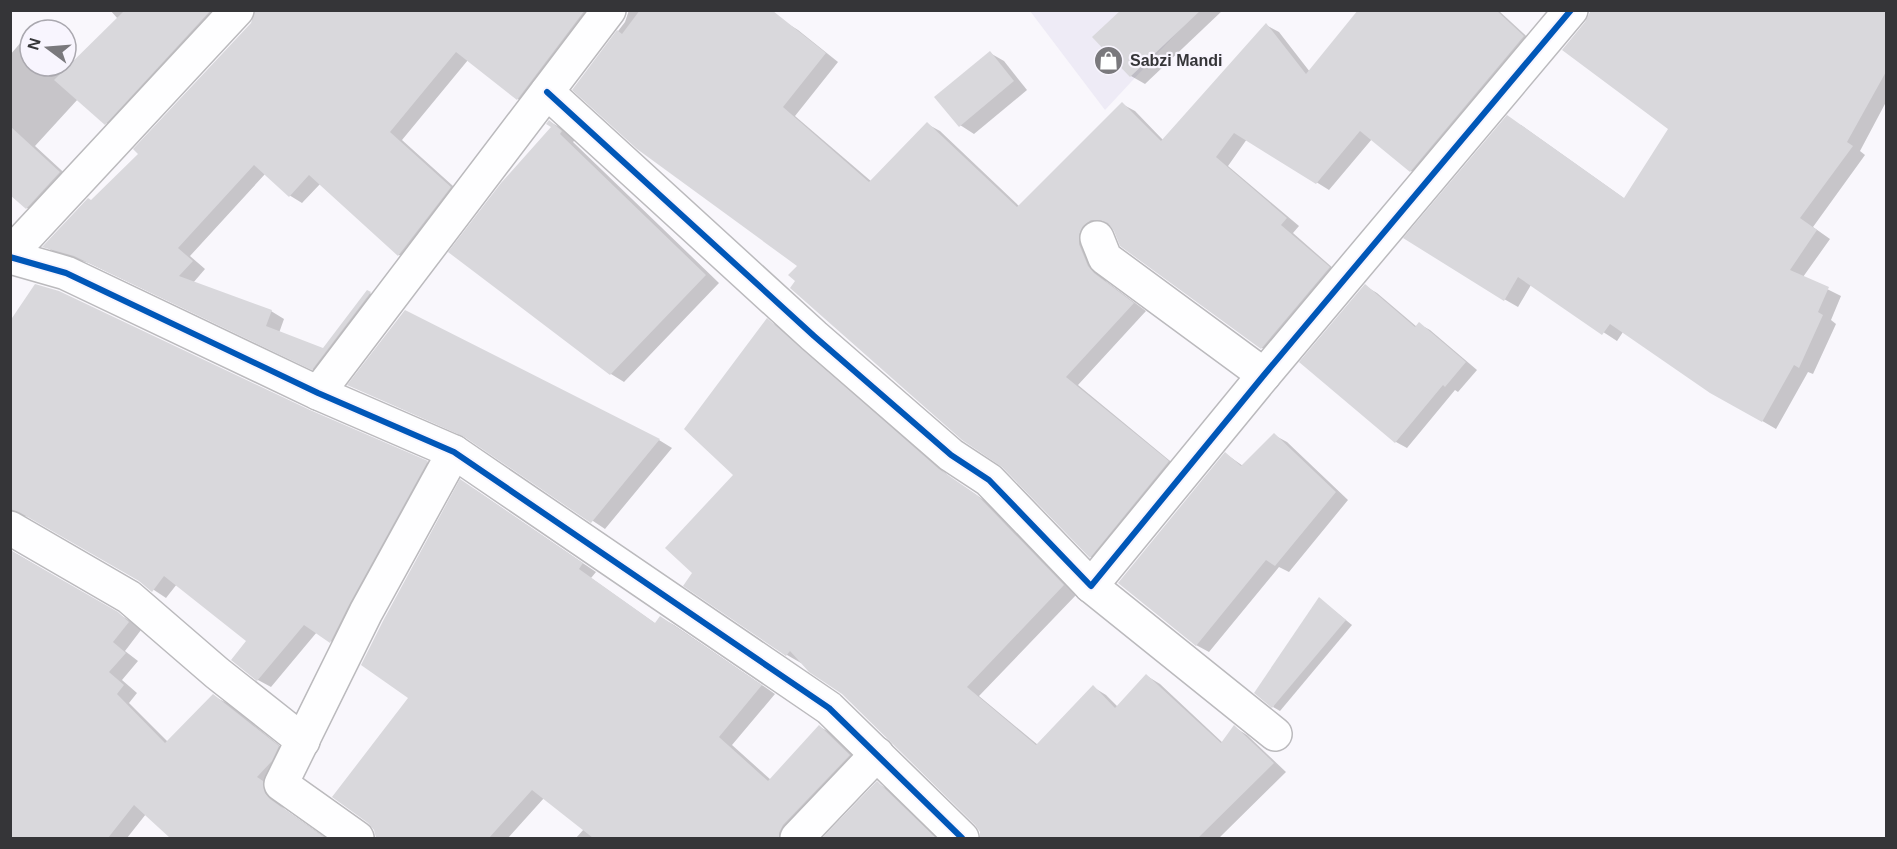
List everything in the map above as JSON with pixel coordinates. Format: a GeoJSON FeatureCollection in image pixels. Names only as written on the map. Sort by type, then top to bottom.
{"type":"FeatureCollection","features":[{"type":"Feature","properties":{"kind":"street"},"geometry":{"type":"LineString","coordinates":[[237,10],[10,256],[66,273],[318,393],[454,452],[829,708],[962,838]]}},
{"type":"Feature","properties":{"kind":"street"},"geometry":{"type":"LineString","coordinates":[[318,393],[609,10]]}},
{"type":"Feature","properties":{"kind":"street"},"geometry":{"type":"LineString","coordinates":[[1091,586],[1264,375],[1571,10]]}},
{"type":"Feature","properties":{"kind":"street"},"geometry":{"type":"LineString","coordinates":[[547,92],[814,336],[951,455],[989,480],[1091,586],[1275,734]]}},
{"type":"Feature","properties":{"kind":"street"},"geometry":{"type":"LineString","coordinates":[[1097,238],[1105,258],[1264,375]]}},
{"type":"Feature","properties":{"kind":"street"},"geometry":{"type":"LineString","coordinates":[[357,838],[282,784],[366,612],[454,452]]}},
{"type":"Feature","properties":{"kind":"street"},"geometry":{"type":"LineString","coordinates":[[10,528],[129,597],[217,673],[303,741]]}},
{"type":"Feature","properties":{"kind":"street"},"geometry":{"type":"LineString","coordinates":[[797,838],[877,754]]}},
{"type":"Feature","properties":{"kind":"shaded area","name":"Sabzi Mandi"},"geometry":{"type":"Polygon","coordinates":[[[1030,11],[1197,11],[1105,110],[1030,11]]]}},
{"type":"Feature","properties":{"kind":"building"},"geometry":{"type":"Polygon","coordinates":[[[125,10],[211,10],[105,125],[54,80],[56,78],[78,78],[78,56],[125,10]]]}},
{"type":"Feature","properties":{"kind":"building"},"geometry":{"type":"Polygon","coordinates":[[[255,10],[585,10],[517,100],[456,52],[390,132],[451,187],[398,256],[309,175],[289,197],[254,165],[178,248],[193,261],[179,276],[272,310],[266,326],[323,348],[367,290],[371,292],[312,370],[74,256],[42,247],[88,198],[91,200],[138,154],[133,149],[251,23],[255,10]]]}},
{"type":"Feature","properties":{"kind":"building"},"geometry":{"type":"Polygon","coordinates":[[[640,10],[773,11],[826,53],[783,107],[869,182],[927,122],[1017,207],[1122,102],[1161,141],[1266,23],[1306,74],[1358,10],[1496,10],[1524,36],[1410,172],[1360,131],[1316,184],[1234,133],[1216,157],[1287,218],[1281,225],[1330,267],[1261,349],[1120,246],[1108,223],[1091,220],[1083,226],[1079,235],[1079,244],[1088,266],[1134,303],[1066,377],[1169,461],[1090,558],[1002,467],[962,440],[790,288],[795,281],[788,275],[797,266],[637,149],[572,90],[617,30],[622,34],[640,10]]]}},
{"type":"Feature","properties":{"kind":"building"},"geometry":{"type":"Polygon","coordinates":[[[1121,10],[1201,10],[1130,77],[1092,37],[1121,10]]]}},
{"type":"Feature","properties":{"kind":"building"},"geometry":{"type":"Polygon","coordinates":[[[1591,10],[1887,10],[1887,70],[1847,142],[1853,146],[1800,218],[1817,230],[1790,270],[1829,287],[1818,312],[1823,315],[1799,368],[1794,365],[1762,422],[1710,393],[1610,324],[1602,335],[1518,277],[1504,301],[1403,238],[1507,115],[1624,198],[1668,129],[1562,50],[1585,22],[1591,10]]]}},
{"type":"Feature","properties":{"kind":"building"},"geometry":{"type":"Polygon","coordinates":[[[990,51],[1014,81],[959,127],[934,97],[990,51]]]}},
{"type":"Feature","properties":{"kind":"building"},"geometry":{"type":"Polygon","coordinates":[[[549,120],[562,131],[560,134],[706,275],[610,375],[448,252],[501,183],[551,127],[546,124],[549,120]]]}},
{"type":"Feature","properties":{"kind":"building"},"geometry":{"type":"Polygon","coordinates":[[[10,126],[60,172],[26,209],[10,195],[10,126]]]}},
{"type":"Feature","properties":{"kind":"building"},"geometry":{"type":"Polygon","coordinates":[[[35,284],[59,291],[310,410],[428,461],[330,643],[304,625],[257,681],[231,660],[246,641],[164,576],[152,592],[139,581],[10,509],[10,321],[35,284]]]}},
{"type":"Feature","properties":{"kind":"building"},"geometry":{"type":"Polygon","coordinates":[[[1365,284],[1415,327],[1419,322],[1466,362],[1445,387],[1443,385],[1395,443],[1299,362],[1365,284]]]}},
{"type":"Feature","properties":{"kind":"building"},"geometry":{"type":"Polygon","coordinates":[[[405,310],[660,439],[591,523],[463,436],[347,385],[405,310]]]}},
{"type":"Feature","properties":{"kind":"building"},"geometry":{"type":"Polygon","coordinates":[[[767,318],[939,469],[977,495],[1064,585],[967,687],[1036,745],[1093,685],[1115,708],[1146,674],[1221,743],[1234,725],[1274,763],[1198,838],[980,838],[980,832],[975,825],[842,694],[809,672],[790,651],[786,656],[683,586],[692,573],[665,548],[733,475],[684,429],[767,318]]]}},
{"type":"Feature","properties":{"kind":"building"},"geometry":{"type":"Polygon","coordinates":[[[1274,433],[1336,492],[1275,566],[1266,560],[1196,646],[1118,583],[1225,452],[1241,466],[1274,433]]]}},
{"type":"Feature","properties":{"kind":"building"},"geometry":{"type":"Polygon","coordinates":[[[460,479],[583,563],[579,569],[655,623],[660,616],[762,685],[719,737],[768,781],[819,725],[850,755],[783,825],[779,838],[593,838],[532,790],[489,838],[376,838],[374,830],[368,823],[332,797],[408,698],[361,665],[460,479]]]}},
{"type":"Feature","properties":{"kind":"building"},"geometry":{"type":"Polygon","coordinates":[[[10,550],[118,612],[129,622],[113,642],[126,653],[109,672],[124,685],[117,694],[165,743],[213,694],[279,746],[272,761],[257,777],[263,781],[265,793],[270,799],[325,838],[170,838],[134,805],[108,838],[10,838],[10,550]]]}},
{"type":"Feature","properties":{"kind":"building"},"geometry":{"type":"Polygon","coordinates":[[[1319,597],[1346,620],[1272,708],[1254,693],[1319,597]]]}},
{"type":"Feature","properties":{"kind":"building"},"geometry":{"type":"Polygon","coordinates":[[[877,781],[936,838],[822,838],[877,781]]]}},
{"type":"Feature","properties":{"kind":"cycle path"},"geometry":{"type":"LineString","coordinates":[[547,92],[814,336],[951,455],[989,480],[1091,586],[1264,375],[1571,10]]}},
{"type":"Feature","properties":{"kind":"cycle path"},"geometry":{"type":"LineString","coordinates":[[10,257],[66,273],[318,393],[454,452],[829,708],[962,838]]}},
{"type":"Feature","properties":{"kind":"place","name":"Sabzi Mandi"},"geometry":{"type":"Point","coordinates":[1109,60]}}]}
